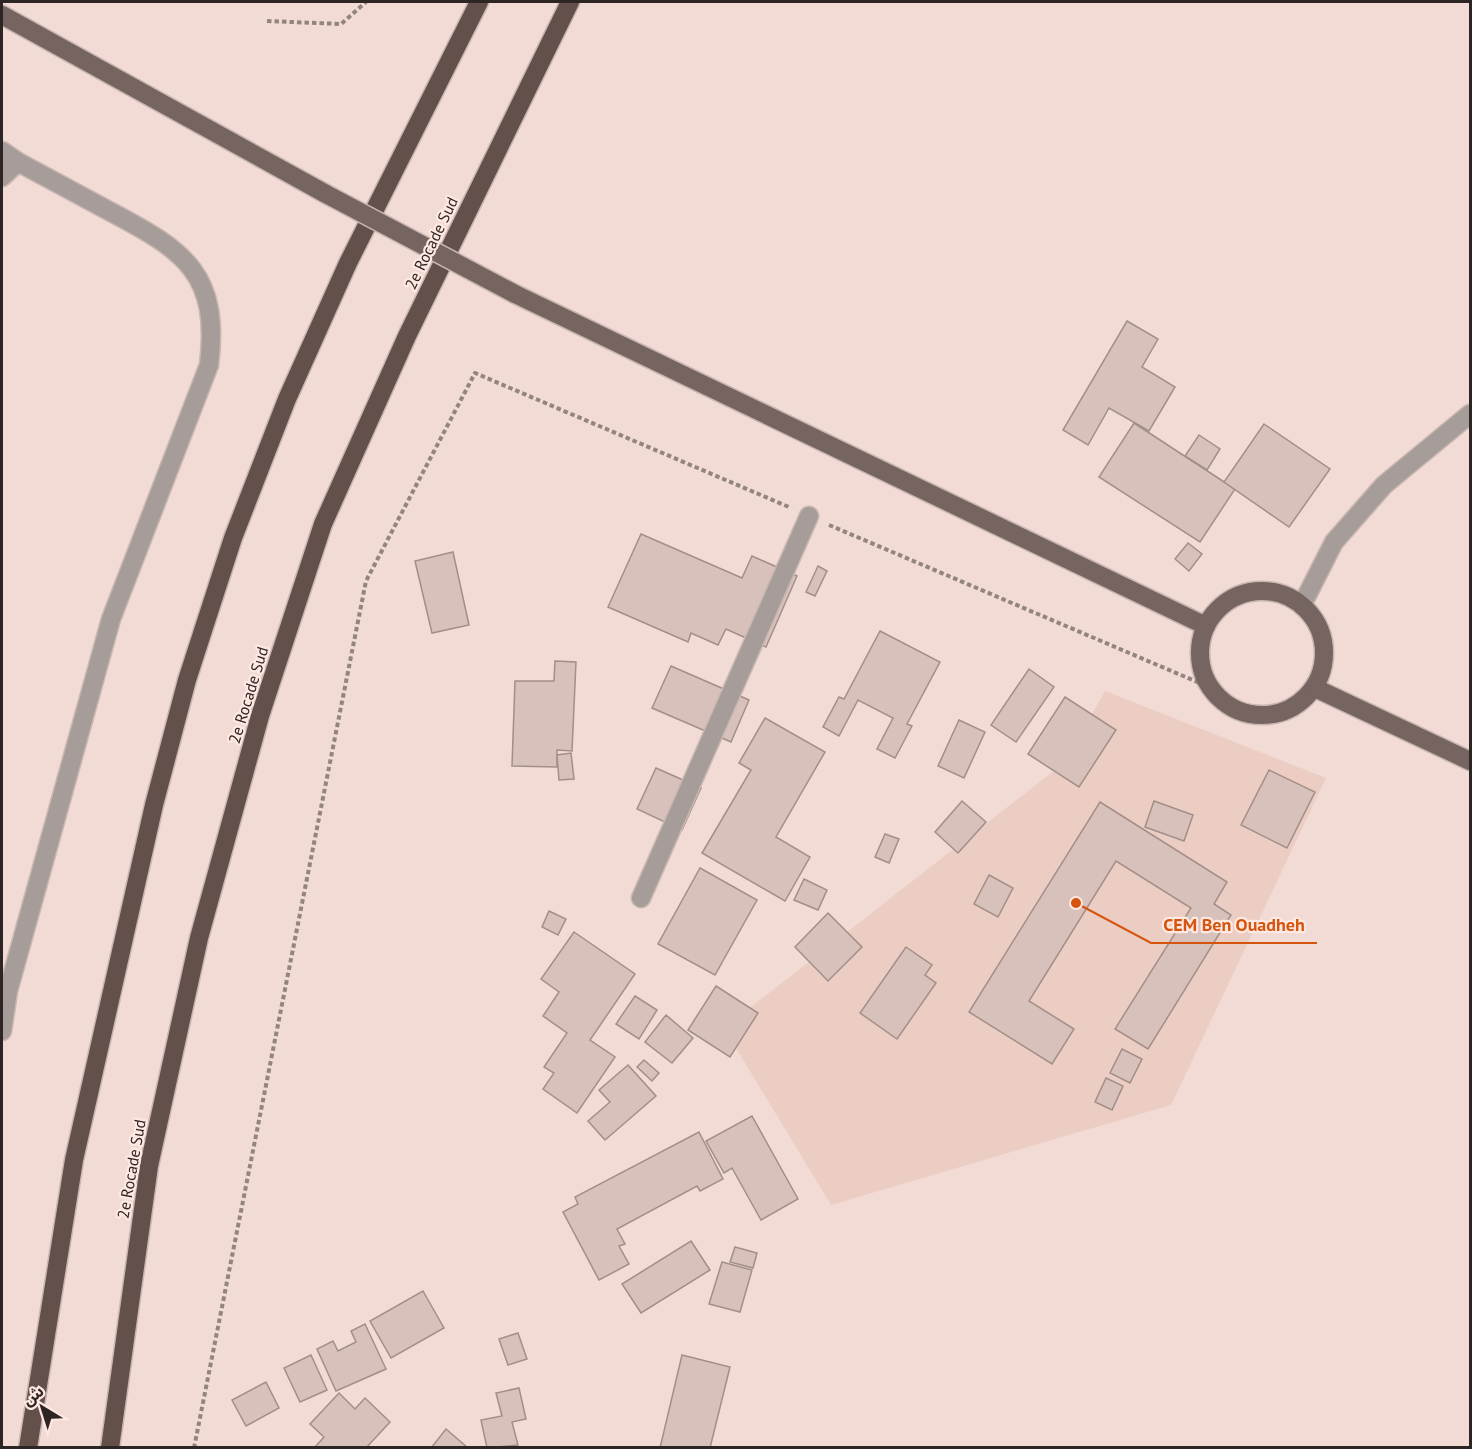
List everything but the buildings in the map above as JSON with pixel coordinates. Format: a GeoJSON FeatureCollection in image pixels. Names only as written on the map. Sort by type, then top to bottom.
{"type":"FeatureCollection","features":[{"type":"Feature","properties":{"kind":"highway"},"geometry":{"type":"LineString","coordinates":[[28,1448],[74,1160],[154,805],[187,680],[233,538],[287,399],[348,263],[479,2]]}},
{"type":"Feature","properties":{"kind":"highway","name":"2e Rocade Sud"},"geometry":{"type":"LineString","coordinates":[[110,1448],[149,1166],[199,938],[260,716],[323,524],[407,336],[570,2]]}},
{"type":"Feature","properties":{"kind":"main road"},"geometry":{"type":"LineString","coordinates":[[2,15],[326,194],[515,294],[1206,626]]}},
{"type":"Feature","properties":{"kind":"main road"},"geometry":{"type":"LineString","coordinates":[[1268,591],[1286,595],[1302,605],[1314,618],[1322,634],[1325,653],[1322,671],[1315,688],[1300,703],[1282,712],[1262,716],[1241,712],[1223,702],[1209,687],[1201,667],[1200,646],[1206,626],[1217,610],[1232,599],[1249,592],[1268,591]]}},
{"type":"Feature","properties":{"kind":"main road"},"geometry":{"type":"LineString","coordinates":[[1315,688],[1470,761]]}},
{"type":"Feature","properties":{"kind":"street"},"geometry":{"type":"LineString","coordinates":[[2,151],[18,162],[169,244],[192,269],[207,299],[213,332],[209,365],[111,619],[8,991],[2,1030]]}},
{"type":"Feature","properties":{"kind":"street"},"geometry":{"type":"LineString","coordinates":[[2,177],[18,162]]}},
{"type":"Feature","properties":{"kind":"street"},"geometry":{"type":"LineString","coordinates":[[1302,605],[1334,542],[1384,485],[1470,414]]}},
{"type":"Feature","properties":{"kind":"street"},"geometry":{"type":"LineString","coordinates":[[641,898],[809,516]]}},
{"type":"Feature","properties":{"kind":"path"},"geometry":{"type":"LineString","coordinates":[[267,21],[341,24],[366,2]]}},
{"type":"Feature","properties":{"kind":"path"},"geometry":{"type":"LineString","coordinates":[[194,1448],[366,582],[475,373],[1209,687]]}},
{"type":"Feature","properties":{"kind":"shaded area"},"geometry":{"type":"Polygon","coordinates":[[[1105,691],[1326,778],[1171,1105],[831,1205],[724,1028],[1064,763],[1105,691]]]}},
{"type":"Feature","properties":{"kind":"place","name":"CEM Ben Ouadheh"},"geometry":{"type":"Point","coordinates":[1076,903]}}]}
